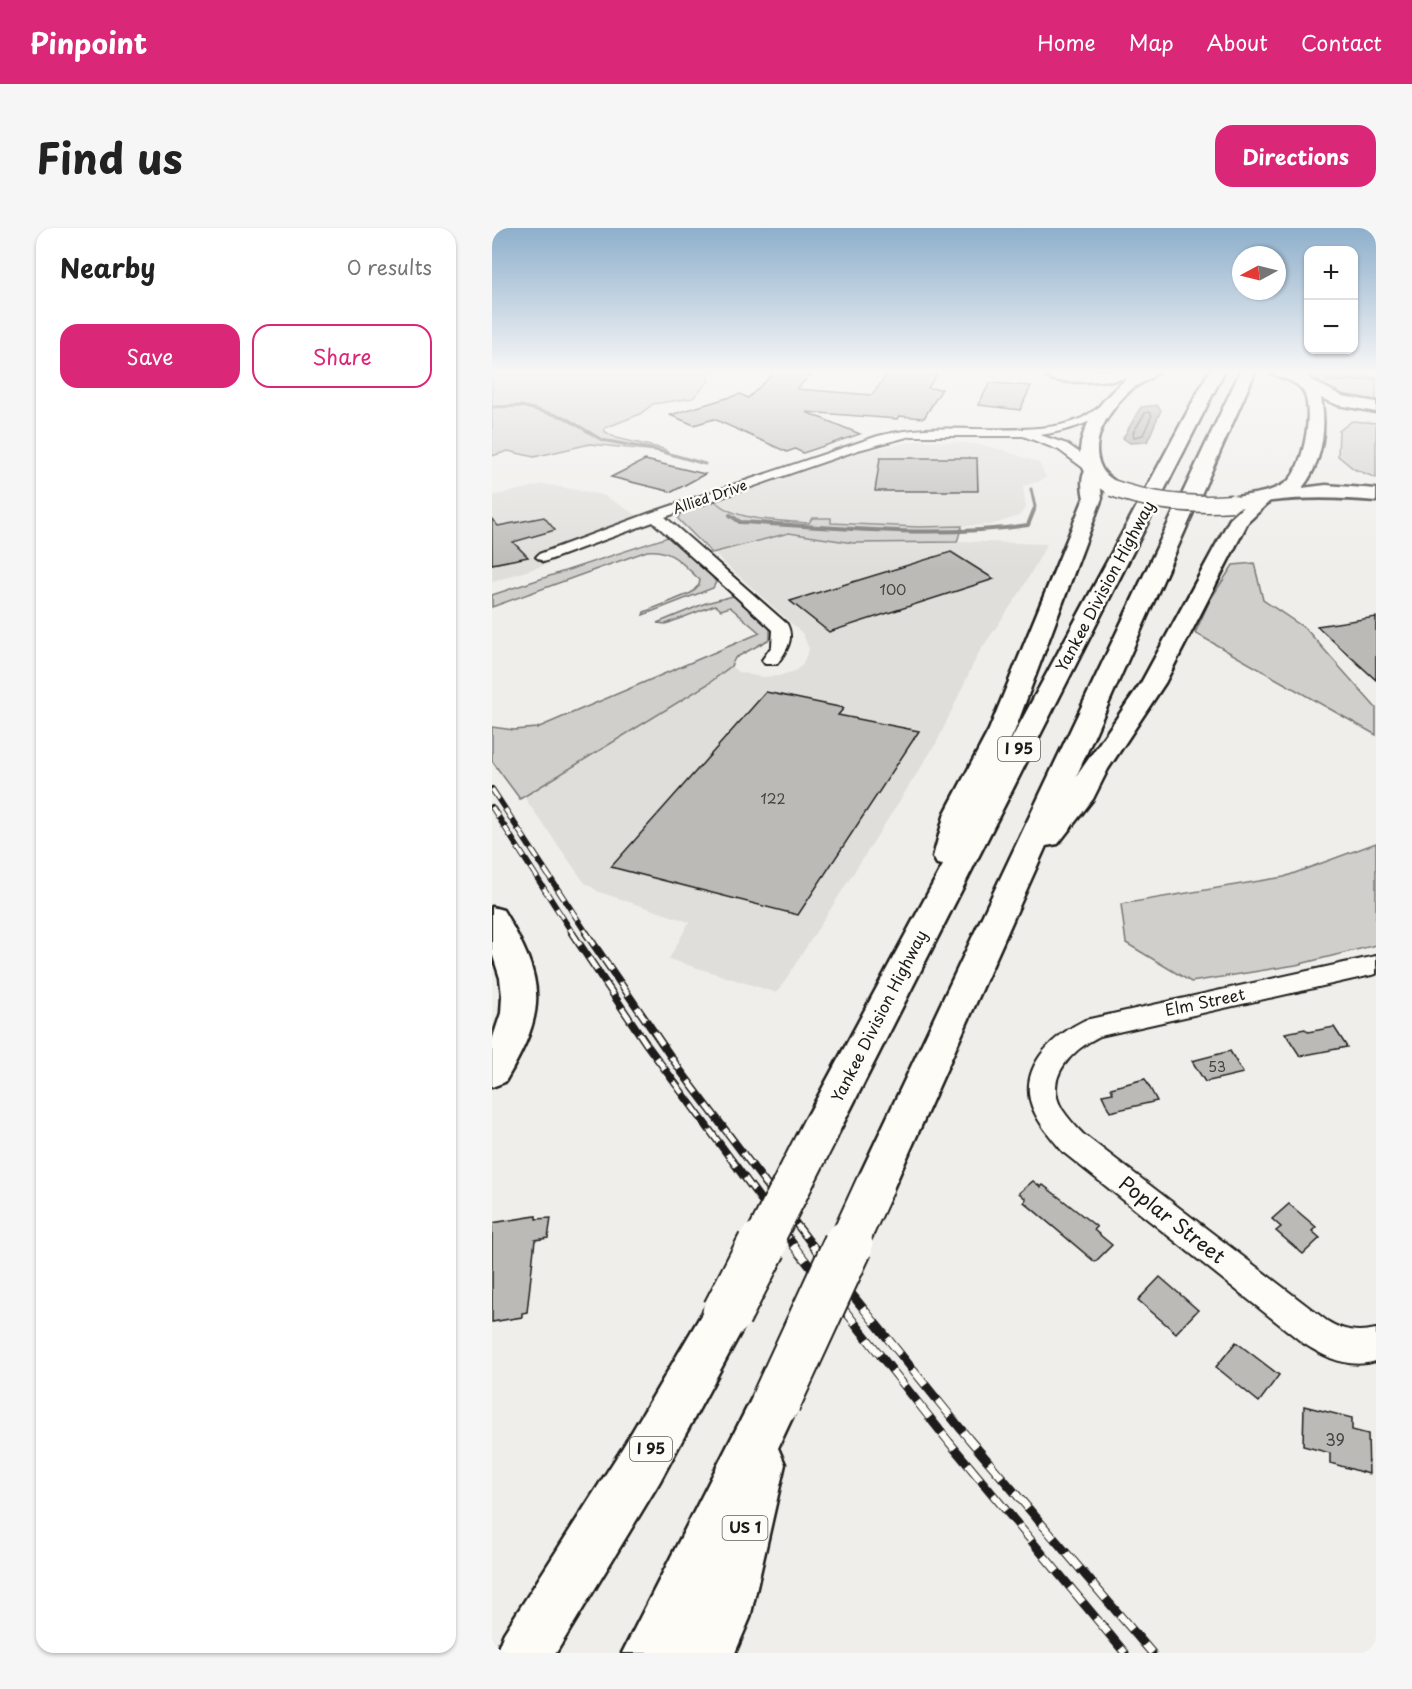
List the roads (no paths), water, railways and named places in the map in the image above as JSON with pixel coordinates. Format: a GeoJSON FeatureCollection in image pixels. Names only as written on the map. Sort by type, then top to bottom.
{"type":"FeatureCollection","features":[{"type":"Feature","properties":{"kind":"main road"},"geometry":{"type":"LineString","coordinates":[[937,904],[959,813],[993,750],[1007,718],[1093,498],[1089,453],[1091,436]]}},
{"type":"Feature","properties":{"kind":"main road","name":"Yankee Division Highway"},"geometry":{"type":"LineString","coordinates":[[524,1653],[641,1465],[727,1313],[937,904],[1183,436]]}},
{"type":"Feature","properties":{"kind":"main road"},"geometry":{"type":"LineString","coordinates":[[650,1653],[776,1401],[1218,436]]}},
{"type":"Feature","properties":{"kind":"main road"},"geometry":{"type":"LineString","coordinates":[[1315,436],[1322,466]]}},
{"type":"Feature","properties":{"kind":"main road"},"geometry":{"type":"LineString","coordinates":[[1018,873],[1078,799],[1099,762],[1159,673],[1242,516],[1267,497],[1287,489],[1303,474],[1322,466],[1376,488]]}},
{"type":"Feature","properties":{"kind":"main road"},"geometry":{"type":"LineString","coordinates":[[1092,470],[1102,482],[1113,488],[1172,502],[1232,503],[1326,491],[1376,495]]}},
{"type":"Feature","properties":{"kind":"main road"},"geometry":{"type":"LineString","coordinates":[[492,918],[512,958],[521,993],[520,1014],[514,1035],[492,1072]]}},
{"type":"Feature","properties":{"kind":"main road","name":"US 1"},"geometry":{"type":"LineString","coordinates":[[707,1653],[723,1618],[776,1401]]}},
{"type":"Feature","properties":{"kind":"street","name":"Allied Drive"},"geometry":{"type":"LineString","coordinates":[[654,516],[892,436]]}},
{"type":"Feature","properties":{"kind":"street","name":"Allied Drive"},"geometry":{"type":"LineString","coordinates":[[1023,436],[1051,442],[1067,449],[1092,470]]}},
{"type":"Feature","properties":{"kind":"street","name":"Allied Drive"},"geometry":{"type":"LineString","coordinates":[[654,516],[781,628],[780,650],[771,660]]}},
{"type":"Feature","properties":{"kind":"street"},"geometry":{"type":"LineString","coordinates":[[544,557],[654,516]]}},
{"type":"Feature","properties":{"kind":"street","name":"Elm Street"},"geometry":{"type":"LineString","coordinates":[[1048,1065],[1066,1042],[1094,1027],[1376,965]]}},
{"type":"Feature","properties":{"kind":"street","name":"Poplar Street"},"geometry":{"type":"LineString","coordinates":[[1048,1065],[1044,1096],[1049,1112],[1074,1143],[1315,1332],[1342,1347],[1356,1349],[1376,1345]]}},
{"type":"Feature","properties":{"kind":"water"},"geometry":{"type":"Polygon","coordinates":[[[1149,436],[1147,442],[1130,443],[1123,438],[1149,436]]]}},
{"type":"Feature","properties":{"kind":"waterway"},"geometry":{"type":"LineString","coordinates":[[596,436],[602,440],[656,450],[705,464]]}},
{"type":"Feature","properties":{"kind":"waterway"},"geometry":{"type":"LineString","coordinates":[[1031,489],[1035,507],[1033,512]]}},
{"type":"Feature","properties":{"kind":"waterway"},"geometry":{"type":"LineString","coordinates":[[730,515],[740,522],[921,532],[1028,525],[1034,510]]}},
{"type":"Feature","properties":{"kind":"railway"},"geometry":{"type":"LineString","coordinates":[[492,789],[587,934]]}},
{"type":"Feature","properties":{"kind":"railway"},"geometry":{"type":"LineString","coordinates":[[492,807],[573,934]]}},
{"type":"Feature","properties":{"kind":"railway"},"geometry":{"type":"LineString","coordinates":[[572,933],[647,1045],[795,1246]]}},
{"type":"Feature","properties":{"kind":"railway"},"geometry":{"type":"LineString","coordinates":[[586,933],[680,1070],[813,1246]]}},
{"type":"Feature","properties":{"kind":"railway"},"geometry":{"type":"LineString","coordinates":[[793,1245],[949,1442],[1125,1653]]}},
{"type":"Feature","properties":{"kind":"railway"},"geometry":{"type":"LineString","coordinates":[[812,1245],[969,1439],[1152,1653]]}}]}
